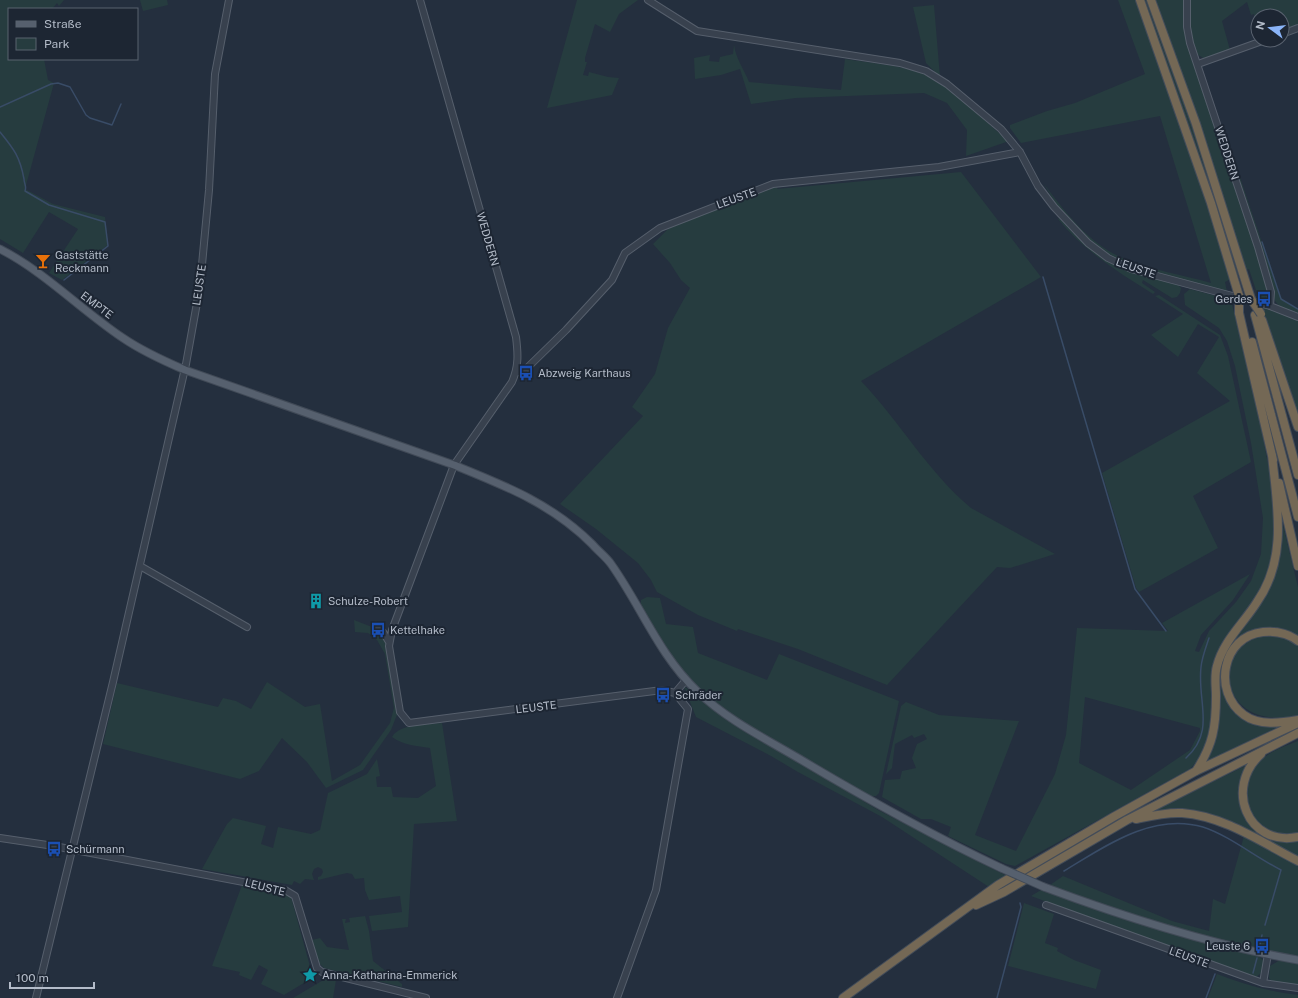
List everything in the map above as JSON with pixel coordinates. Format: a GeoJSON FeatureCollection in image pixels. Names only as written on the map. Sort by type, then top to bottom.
{"type":"FeatureCollection","features":[{"type":"Feature","properties":{"kind":"highway"},"geometry":{"type":"LineString","coordinates":[[1140,0],[1190,141],[1235,280],[1272,455],[1298,566]]}},
{"type":"Feature","properties":{"kind":"highway"},"geometry":{"type":"LineString","coordinates":[[1151,0],[1196,124],[1251,299],[1298,427]]}},
{"type":"Feature","properties":{"kind":"highway"},"geometry":{"type":"LineString","coordinates":[[1241,313],[1269,400],[1298,517]]}},
{"type":"Feature","properties":{"kind":"highway"},"geometry":{"type":"LineString","coordinates":[[1258,315],[1298,475]]}},
{"type":"Feature","properties":{"kind":"highway"},"geometry":{"type":"LineString","coordinates":[[1196,771],[1210,745],[1214,733],[1216,721],[1216,676],[1220,657],[1227,642],[1266,589],[1277,554],[1277,506],[1272,455]]}},
{"type":"Feature","properties":{"kind":"highway"},"geometry":{"type":"LineString","coordinates":[[1298,641],[1287,634],[1272,631],[1258,633],[1248,637],[1238,644],[1230,653],[1225,668],[1224,680],[1234,705],[1245,716],[1258,721],[1274,723],[1298,720]]}},
{"type":"Feature","properties":{"kind":"highway"},"geometry":{"type":"LineString","coordinates":[[843,998],[998,885],[1115,816],[1196,771],[1298,723]]}},
{"type":"Feature","properties":{"kind":"highway"},"geometry":{"type":"LineString","coordinates":[[968,908],[1004,892],[1127,820],[1298,733]]}},
{"type":"Feature","properties":{"kind":"highway"},"geometry":{"type":"LineString","coordinates":[[1288,737],[1266,751],[1253,762],[1243,783],[1242,796],[1248,814],[1261,830],[1272,836],[1282,838],[1298,837]]}},
{"type":"Feature","properties":{"kind":"highway"},"geometry":{"type":"LineString","coordinates":[[1127,820],[1181,813],[1209,818],[1232,826],[1298,861]]}},
{"type":"Feature","properties":{"kind":"main road","name":"EMPTE"},"geometry":{"type":"LineString","coordinates":[[0,248],[27,266],[123,338],[154,356],[185,370],[454,465],[529,497],[574,526],[610,563],[665,654],[686,680],[715,707],[786,751],[901,818],[1001,868],[1044,887],[1094,905],[1168,929],[1298,960]]}},
{"type":"Feature","properties":{"kind":"street","name":"LEUSTE"},"geometry":{"type":"LineString","coordinates":[[36,998],[140,566],[185,370],[200,286],[209,190],[215,74],[229,0]]}},
{"type":"Feature","properties":{"kind":"street","name":"WEDDERN"},"geometry":{"type":"LineString","coordinates":[[420,0],[516,336],[518,356],[516,373],[454,465]]}},
{"type":"Feature","properties":{"kind":"street","name":"LEUSTE"},"geometry":{"type":"LineString","coordinates":[[648,0],[697,31],[900,62],[926,71],[947,84],[1001,129],[1020,152],[1038,186],[1054,207],[1088,243],[1108,258],[1131,269],[1270,306],[1298,317]]}},
{"type":"Feature","properties":{"kind":"street","name":"WEDDERN"},"geometry":{"type":"LineString","coordinates":[[1187,0],[1187,27],[1263,262],[1271,292],[1270,306]]}},
{"type":"Feature","properties":{"kind":"street"},"geometry":{"type":"LineString","coordinates":[[1198,64],[1250,45]]}},
{"type":"Feature","properties":{"kind":"street","name":"LEUSTE"},"geometry":{"type":"LineString","coordinates":[[516,373],[526,368],[571,325],[612,280],[625,253],[660,228],[773,184],[939,167],[1020,152]]}},
{"type":"Feature","properties":{"kind":"street","name":"LEUSTE"},"geometry":{"type":"LineString","coordinates":[[454,465],[389,642],[400,712],[409,723],[662,690],[675,693]]}},
{"type":"Feature","properties":{"kind":"street"},"geometry":{"type":"LineString","coordinates":[[140,566],[247,627]]}},
{"type":"Feature","properties":{"kind":"street","name":"LEUSTE"},"geometry":{"type":"LineString","coordinates":[[389,642],[378,627],[389,628],[394,625]]}},
{"type":"Feature","properties":{"kind":"street"},"geometry":{"type":"LineString","coordinates":[[617,998],[656,890],[688,713],[688,709],[675,693],[686,680]]}},
{"type":"Feature","properties":{"kind":"street","name":"LEUSTE"},"geometry":{"type":"LineString","coordinates":[[0,838],[285,890],[295,896],[317,968],[322,972],[426,998]]}},
{"type":"Feature","properties":{"kind":"street","name":"LEUSTE"},"geometry":{"type":"LineString","coordinates":[[1046,904],[1115,931],[1263,983],[1298,988]]}},
{"type":"Feature","properties":{"kind":"street"},"geometry":{"type":"LineString","coordinates":[[1263,983],[1268,954]]}},
{"type":"Feature","properties":{"kind":"green space"},"geometry":{"type":"Polygon","coordinates":[[[0,0],[64,0],[59,6],[57,3],[53,8],[8,8],[8,60],[44,60],[48,80],[54,83],[25,189],[53,204],[105,217],[108,245],[62,280],[49,273],[78,229],[49,212],[23,253],[0,239],[0,0]]]}},
{"type":"Feature","properties":{"kind":"green space"},"geometry":{"type":"Polygon","coordinates":[[[140,0],[167,0],[168,5],[143,11],[140,0]]]}},
{"type":"Feature","properties":{"kind":"green space"},"geometry":{"type":"Polygon","coordinates":[[[577,0],[638,0],[619,14],[610,32],[595,24],[585,58],[585,62],[587,62],[583,75],[588,76],[589,72],[619,78],[612,95],[547,108],[577,0]]]}},
{"type":"Feature","properties":{"kind":"green space"},"geometry":{"type":"Polygon","coordinates":[[[1118,0],[1185,0],[1185,29],[1257,248],[1268,295],[1265,298],[1259,299],[1249,269],[1225,282],[1227,292],[1153,274],[1116,259],[1091,242],[1069,221],[1044,184],[1070,217],[1090,237],[1112,253],[1146,266],[1211,283],[1160,116],[1021,143],[1010,128],[1010,125],[1047,111],[1075,103],[1145,74],[1118,0]]]}},
{"type":"Feature","properties":{"kind":"green space"},"geometry":{"type":"Polygon","coordinates":[[[1189,0],[1298,0],[1298,26],[1290,29],[1290,8],[1250,8],[1250,12],[1247,2],[1222,21],[1230,50],[1205,59],[1195,53],[1189,27],[1189,0]]]}},
{"type":"Feature","properties":{"kind":"green space"},"geometry":{"type":"Polygon","coordinates":[[[934,5],[940,77],[926,63],[913,7],[934,5]]]}},
{"type":"Feature","properties":{"kind":"green space"},"geometry":{"type":"Polygon","coordinates":[[[734,45],[738,59],[749,82],[841,90],[845,59],[895,66],[924,74],[936,80],[958,95],[1009,141],[966,156],[967,130],[947,103],[924,93],[796,98],[751,104],[740,69],[721,75],[695,79],[694,58],[710,55],[709,61],[719,62],[720,57],[733,54],[734,45]]]}},
{"type":"Feature","properties":{"kind":"green space"},"geometry":{"type":"Polygon","coordinates":[[[1227,139],[1280,296],[1284,301],[1298,309],[1298,314],[1279,306],[1275,301],[1250,210],[1227,144],[1227,139]]]}},
{"type":"Feature","properties":{"kind":"green space"},"geometry":{"type":"Polygon","coordinates":[[[961,172],[1041,277],[861,381],[889,413],[941,479],[971,508],[1055,554],[1010,568],[997,567],[887,685],[798,649],[738,629],[737,631],[698,615],[657,592],[651,580],[638,563],[596,529],[560,504],[643,416],[632,407],[655,374],[668,328],[690,288],[681,280],[670,263],[653,244],[668,229],[769,188],[778,187],[777,189],[961,172]]]}},
{"type":"Feature","properties":{"kind":"green space"},"geometry":{"type":"Polygon","coordinates":[[[1059,218],[1087,245],[1100,255],[1126,269],[1178,285],[1181,288],[1180,293],[1177,297],[1172,298],[1143,280],[1142,283],[1155,292],[1153,294],[1114,269],[1090,251],[1068,231],[1058,219],[1059,218]]]}},
{"type":"Feature","properties":{"kind":"green space"},"geometry":{"type":"Polygon","coordinates":[[[1190,289],[1231,300],[1259,417],[1273,490],[1275,516],[1273,560],[1259,594],[1220,648],[1210,738],[1199,759],[1190,769],[1015,866],[1006,864],[948,836],[951,827],[931,819],[921,819],[882,797],[885,780],[900,779],[902,771],[916,768],[912,758],[917,744],[927,739],[924,734],[914,738],[912,735],[895,744],[892,768],[886,774],[901,706],[906,702],[939,715],[1019,721],[975,835],[1016,851],[1055,774],[1066,735],[1077,628],[1168,631],[1162,623],[1250,574],[1233,600],[1201,635],[1195,651],[1199,652],[1209,631],[1236,602],[1251,581],[1261,554],[1263,518],[1251,443],[1235,366],[1227,341],[1219,328],[1185,305],[1184,294],[1190,289]],[[1085,697],[1079,763],[1131,790],[1190,750],[1200,731],[1200,728],[1085,697]]]}},
{"type":"Feature","properties":{"kind":"green space"},"geometry":{"type":"Polygon","coordinates":[[[1159,295],[1220,335],[1228,356],[1251,462],[1193,496],[1218,548],[1139,592],[1136,588],[1102,473],[1230,401],[1197,373],[1219,337],[1198,324],[1178,357],[1151,335],[1183,314],[1155,296],[1159,295]]]}},
{"type":"Feature","properties":{"kind":"green space"},"geometry":{"type":"Polygon","coordinates":[[[1262,307],[1298,320],[1298,417],[1265,319],[1262,307]]]}},
{"type":"Feature","properties":{"kind":"green space"},"geometry":{"type":"Polygon","coordinates":[[[1282,521],[1298,587],[1298,636],[1281,629],[1268,627],[1255,629],[1243,638],[1225,660],[1234,709],[1280,726],[1208,761],[1217,734],[1219,680],[1223,657],[1230,644],[1268,591],[1280,558],[1282,521]]]}},
{"type":"Feature","properties":{"kind":"green space"},"geometry":{"type":"Polygon","coordinates":[[[647,597],[660,598],[666,624],[693,627],[698,653],[767,680],[779,654],[899,701],[879,793],[876,796],[868,796],[739,719],[714,702],[695,685],[672,659],[641,606],[641,600],[647,597]]]}},
{"type":"Feature","properties":{"kind":"green space"},"geometry":{"type":"Polygon","coordinates":[[[354,620],[372,627],[386,640],[398,712],[391,730],[363,770],[326,788],[307,762],[282,738],[259,771],[240,779],[103,744],[117,683],[218,707],[223,698],[236,701],[251,709],[267,682],[305,707],[320,704],[332,781],[360,765],[390,723],[394,708],[385,654],[377,640],[368,633],[355,632],[354,620]]]}},
{"type":"Feature","properties":{"kind":"green space"},"geometry":{"type":"Polygon","coordinates":[[[1266,635],[1282,636],[1298,645],[1298,715],[1272,718],[1252,712],[1238,701],[1230,687],[1229,671],[1234,655],[1247,643],[1266,635]]]}},
{"type":"Feature","properties":{"kind":"green space"},"geometry":{"type":"Polygon","coordinates":[[[685,687],[814,771],[878,810],[1007,876],[989,887],[882,817],[696,717],[690,702],[690,695],[684,688],[685,687]]]}},
{"type":"Feature","properties":{"kind":"green space"},"geometry":{"type":"Polygon","coordinates":[[[442,723],[457,821],[414,824],[408,927],[372,931],[369,916],[402,912],[400,896],[369,900],[365,890],[364,878],[355,879],[352,874],[347,873],[318,880],[318,877],[321,876],[323,872],[322,869],[318,867],[314,869],[312,874],[314,880],[305,879],[300,884],[294,881],[292,885],[202,869],[227,824],[233,818],[266,826],[261,844],[273,848],[278,827],[311,834],[320,830],[328,793],[367,774],[377,759],[380,776],[376,777],[377,787],[391,787],[393,797],[418,798],[436,786],[430,748],[415,746],[396,740],[392,737],[396,732],[407,727],[442,723]]]}},
{"type":"Feature","properties":{"kind":"green space"},"geometry":{"type":"Polygon","coordinates":[[[1298,741],[1298,834],[1282,834],[1269,829],[1258,822],[1250,812],[1247,800],[1247,787],[1251,774],[1264,757],[1298,741]]]}},
{"type":"Feature","properties":{"kind":"green space"},"geometry":{"type":"Polygon","coordinates":[[[1247,765],[1241,780],[1239,794],[1247,821],[1256,831],[1268,838],[1282,842],[1298,841],[1298,857],[1231,822],[1168,811],[1153,811],[1247,765]]]}},
{"type":"Feature","properties":{"kind":"green space"},"geometry":{"type":"Polygon","coordinates":[[[1244,836],[1298,864],[1298,957],[1229,943],[1130,915],[1050,885],[1063,876],[1172,921],[1209,931],[1213,899],[1225,904],[1244,836]]]}},
{"type":"Feature","properties":{"kind":"green space"},"geometry":{"type":"Polygon","coordinates":[[[242,885],[286,893],[291,897],[311,970],[317,975],[284,995],[261,984],[268,970],[259,965],[251,980],[239,975],[240,972],[212,966],[242,885]]]}},
{"type":"Feature","properties":{"kind":"green space"},"geometry":{"type":"Polygon","coordinates":[[[1041,890],[1148,926],[1257,955],[1263,960],[1263,969],[1253,978],[1031,896],[1041,890]]]}},
{"type":"Feature","properties":{"kind":"green space"},"geometry":{"type":"Polygon","coordinates":[[[1024,903],[1054,914],[1045,943],[1058,948],[1057,951],[1074,960],[1101,970],[1096,989],[1008,966],[1024,903]]]}},
{"type":"Feature","properties":{"kind":"green space"},"geometry":{"type":"Polygon","coordinates":[[[365,916],[369,931],[373,961],[402,984],[402,987],[324,968],[319,963],[312,940],[320,938],[327,947],[349,950],[342,919],[346,919],[345,923],[350,922],[349,918],[365,916]]]}},
{"type":"Feature","properties":{"kind":"green space"},"geometry":{"type":"Polygon","coordinates":[[[1280,960],[1298,963],[1298,986],[1273,983],[1269,978],[1270,966],[1280,960]]]}},
{"type":"Feature","properties":{"kind":"green space"},"geometry":{"type":"Polygon","coordinates":[[[1217,974],[1257,987],[1298,995],[1298,998],[1208,998],[1217,974]]]}},
{"type":"Feature","properties":{"kind":"green space"},"geometry":{"type":"Polygon","coordinates":[[[325,979],[336,980],[333,998],[293,998],[325,979]]]}},
{"type":"Feature","properties":{"kind":"waterway"},"geometry":{"type":"LineString","coordinates":[[0,107],[51,84],[58,83],[70,87],[86,115],[90,118],[112,125],[121,104]]}},
{"type":"Feature","properties":{"kind":"waterway"},"geometry":{"type":"LineString","coordinates":[[0,132],[13,149],[18,159],[26,186],[25,191],[49,205],[105,222],[108,246],[64,280]]}},
{"type":"Feature","properties":{"kind":"waterway"},"geometry":{"type":"LineString","coordinates":[[1262,242],[1281,299],[1298,309]]}},
{"type":"Feature","properties":{"kind":"waterway"},"geometry":{"type":"LineString","coordinates":[[1043,277],[1135,589],[1166,631]]}},
{"type":"Feature","properties":{"kind":"waterway"},"geometry":{"type":"LineString","coordinates":[[1186,758],[1195,748],[1203,727],[1200,680],[1203,656],[1209,638]]}},
{"type":"Feature","properties":{"kind":"waterway"},"geometry":{"type":"LineString","coordinates":[[1064,871],[1129,834],[1147,828],[1165,824],[1184,824],[1203,827],[1233,841],[1281,870],[1265,925]]}},
{"type":"Feature","properties":{"kind":"waterway"},"geometry":{"type":"LineString","coordinates":[[997,998],[1021,907],[1020,903]]}},
{"type":"Feature","properties":{"kind":"waterway"},"geometry":{"type":"LineString","coordinates":[[1260,944],[1262,935]]}},
{"type":"Feature","properties":{"kind":"waterway"},"geometry":{"type":"LineString","coordinates":[[1253,973],[1257,958]]}},
{"type":"Feature","properties":{"kind":"waterway"},"geometry":{"type":"LineString","coordinates":[[1206,998],[1215,974]]}},
{"type":"Feature","properties":{"kind":"place","name":"Gaststätte Reckmann"},"geometry":{"type":"Point","coordinates":[43,261]}},
{"type":"Feature","properties":{"kind":"place","name":"Gerdes"},"geometry":{"type":"Point","coordinates":[1264,299]}},
{"type":"Feature","properties":{"kind":"place","name":"Abzweig Karthaus"},"geometry":{"type":"Point","coordinates":[526,373]}},
{"type":"Feature","properties":{"kind":"place","name":"Schulze-Robert"},"geometry":{"type":"Point","coordinates":[316,601]}},
{"type":"Feature","properties":{"kind":"place","name":"Kettelhake"},"geometry":{"type":"Point","coordinates":[378,630]}},
{"type":"Feature","properties":{"kind":"place","name":"Schräder"},"geometry":{"type":"Point","coordinates":[663,695]}},
{"type":"Feature","properties":{"kind":"place","name":"Schürmann"},"geometry":{"type":"Point","coordinates":[54,849]}},
{"type":"Feature","properties":{"kind":"place","name":"Leuste 6"},"geometry":{"type":"Point","coordinates":[1262,946]}},
{"type":"Feature","properties":{"kind":"place","name":"Anna-Katharina-Emmerick"},"geometry":{"type":"Point","coordinates":[310,975]}}]}
